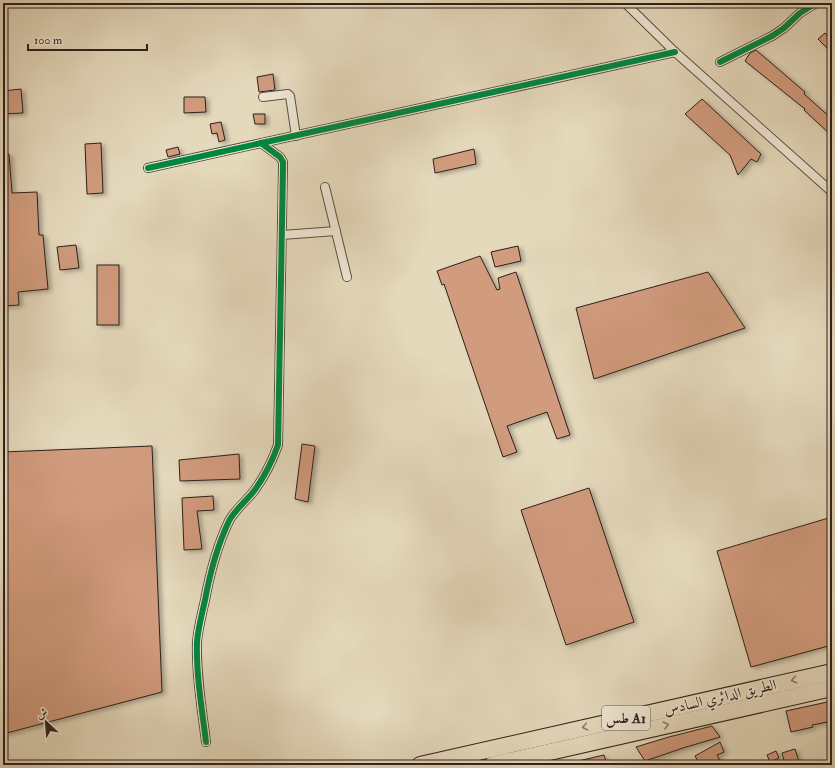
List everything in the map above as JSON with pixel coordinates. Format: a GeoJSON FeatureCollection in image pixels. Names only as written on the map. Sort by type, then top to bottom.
{"type":"FeatureCollection","features":[{"type":"Feature","properties":{"kind":"highway","name":"الطريق الدائري السادس"},"geometry":{"type":"LineString","coordinates":[[420,765],[832,672]]}},
{"type":"Feature","properties":{"kind":"highway","name":"الطريق الدائري السادس"},"geometry":{"type":"LineString","coordinates":[[492,765],[832,688]]}},
{"type":"Feature","properties":{"kind":"street"},"geometry":{"type":"LineString","coordinates":[[625,3],[675,52],[832,192]]}},
{"type":"Feature","properties":{"kind":"street"},"geometry":{"type":"LineString","coordinates":[[720,62],[772,36],[784,28],[800,13],[816,3]]}},
{"type":"Feature","properties":{"kind":"street"},"geometry":{"type":"LineString","coordinates":[[148,168],[675,52]]}},
{"type":"Feature","properties":{"kind":"street"},"geometry":{"type":"LineString","coordinates":[[263,97],[288,94],[290,96],[296,136]]}},
{"type":"Feature","properties":{"kind":"street"},"geometry":{"type":"LineString","coordinates":[[206,742],[200,694],[197,641],[200,619],[208,585],[218,549],[230,520],[264,477],[278,445],[283,162],[280,157],[261,143]]}},
{"type":"Feature","properties":{"kind":"street"},"geometry":{"type":"LineString","coordinates":[[325,187],[347,277]]}},
{"type":"Feature","properties":{"kind":"street"},"geometry":{"type":"LineString","coordinates":[[282,235],[336,231]]}},
{"type":"Feature","properties":{"kind":"building"},"geometry":{"type":"Polygon","coordinates":[[[825,33],[832,41],[832,53],[818,39],[825,33]]]}},
{"type":"Feature","properties":{"kind":"building"},"geometry":{"type":"Polygon","coordinates":[[[756,50],[805,92],[804,94],[832,119],[832,136],[804,110],[805,109],[745,61],[750,53],[756,50]]]}},
{"type":"Feature","properties":{"kind":"building"},"geometry":{"type":"Polygon","coordinates":[[[273,74],[275,90],[259,92],[257,77],[273,74]]]}},
{"type":"Feature","properties":{"kind":"building"},"geometry":{"type":"Polygon","coordinates":[[[21,89],[23,113],[3,114],[3,91],[21,89]]]}},
{"type":"Feature","properties":{"kind":"building"},"geometry":{"type":"Polygon","coordinates":[[[184,97],[205,97],[206,112],[184,113],[184,97]]]}},
{"type":"Feature","properties":{"kind":"building"},"geometry":{"type":"Polygon","coordinates":[[[702,99],[761,154],[757,162],[751,159],[738,175],[730,155],[685,114],[702,99]]]}},
{"type":"Feature","properties":{"kind":"building"},"geometry":{"type":"Polygon","coordinates":[[[253,114],[265,114],[265,124],[255,124],[253,114]]]}},
{"type":"Feature","properties":{"kind":"building"},"geometry":{"type":"Polygon","coordinates":[[[221,122],[225,140],[219,142],[217,133],[212,134],[210,124],[221,122]]]}},
{"type":"Feature","properties":{"kind":"building"},"geometry":{"type":"Polygon","coordinates":[[[101,143],[103,193],[87,194],[85,144],[101,143]]]}},
{"type":"Feature","properties":{"kind":"building"},"geometry":{"type":"Polygon","coordinates":[[[178,147],[180,154],[168,157],[166,150],[178,147]]]}},
{"type":"Feature","properties":{"kind":"building"},"geometry":{"type":"Polygon","coordinates":[[[474,149],[476,164],[435,173],[433,159],[474,149]]]}},
{"type":"Feature","properties":{"kind":"building"},"geometry":{"type":"Polygon","coordinates":[[[3,154],[9,154],[12,193],[37,192],[39,235],[43,235],[48,289],[18,292],[19,305],[3,306],[3,154]]]}},
{"type":"Feature","properties":{"kind":"building"},"geometry":{"type":"Polygon","coordinates":[[[76,245],[79,268],[60,270],[57,247],[76,245]]]}},
{"type":"Feature","properties":{"kind":"building"},"geometry":{"type":"Polygon","coordinates":[[[518,246],[521,261],[495,267],[491,252],[518,246]]]}},
{"type":"Feature","properties":{"kind":"building"},"geometry":{"type":"Polygon","coordinates":[[[480,256],[497,290],[500,289],[498,278],[516,272],[570,435],[557,439],[547,412],[507,426],[517,452],[503,457],[444,284],[442,285],[437,271],[480,256]]]}},
{"type":"Feature","properties":{"kind":"building"},"geometry":{"type":"Polygon","coordinates":[[[97,265],[119,265],[119,325],[97,325],[97,265]]]}},
{"type":"Feature","properties":{"kind":"building"},"geometry":{"type":"Polygon","coordinates":[[[708,272],[745,328],[594,379],[576,308],[708,272]]]}},
{"type":"Feature","properties":{"kind":"building"},"geometry":{"type":"Polygon","coordinates":[[[302,444],[315,446],[308,502],[295,499],[302,444]]]}},
{"type":"Feature","properties":{"kind":"building"},"geometry":{"type":"Polygon","coordinates":[[[152,446],[162,692],[3,734],[3,452],[152,446]]]}},
{"type":"Feature","properties":{"kind":"building"},"geometry":{"type":"Polygon","coordinates":[[[239,454],[240,479],[180,481],[179,460],[239,454]]]}},
{"type":"Feature","properties":{"kind":"building"},"geometry":{"type":"Polygon","coordinates":[[[589,488],[634,622],[566,645],[521,510],[589,488]]]}},
{"type":"Feature","properties":{"kind":"building"},"geometry":{"type":"Polygon","coordinates":[[[213,496],[214,510],[197,511],[202,549],[184,550],[182,498],[213,496]]]}},
{"type":"Feature","properties":{"kind":"building"},"geometry":{"type":"Polygon","coordinates":[[[832,517],[832,645],[751,667],[717,551],[832,517]]]}},
{"type":"Feature","properties":{"kind":"building"},"geometry":{"type":"Polygon","coordinates":[[[832,701],[832,721],[812,725],[813,727],[791,732],[786,711],[832,701]]]}},
{"type":"Feature","properties":{"kind":"building"},"geometry":{"type":"Polygon","coordinates":[[[712,726],[720,737],[645,761],[636,747],[672,736],[712,726]]]}},
{"type":"Feature","properties":{"kind":"building"},"geometry":{"type":"Polygon","coordinates":[[[720,742],[724,752],[717,755],[722,765],[700,765],[695,756],[720,742]]]}},
{"type":"Feature","properties":{"kind":"building"},"geometry":{"type":"Polygon","coordinates":[[[795,749],[800,765],[785,765],[782,753],[795,749]]]}},
{"type":"Feature","properties":{"kind":"building"},"geometry":{"type":"Polygon","coordinates":[[[776,751],[779,758],[770,762],[767,755],[776,751]]]}},
{"type":"Feature","properties":{"kind":"building"},"geometry":{"type":"Polygon","coordinates":[[[604,755],[607,765],[574,765],[574,762],[604,755]]]}},
{"type":"Feature","properties":{"kind":"cycle path"},"geometry":{"type":"LineString","coordinates":[[720,62],[772,36],[784,28],[800,13],[816,3]]}},
{"type":"Feature","properties":{"kind":"cycle path"},"geometry":{"type":"LineString","coordinates":[[148,168],[675,52]]}},
{"type":"Feature","properties":{"kind":"cycle path"},"geometry":{"type":"LineString","coordinates":[[206,742],[198,679],[197,642],[209,580],[217,550],[229,521],[262,480],[278,445],[283,162],[280,157],[261,143]]}}]}
